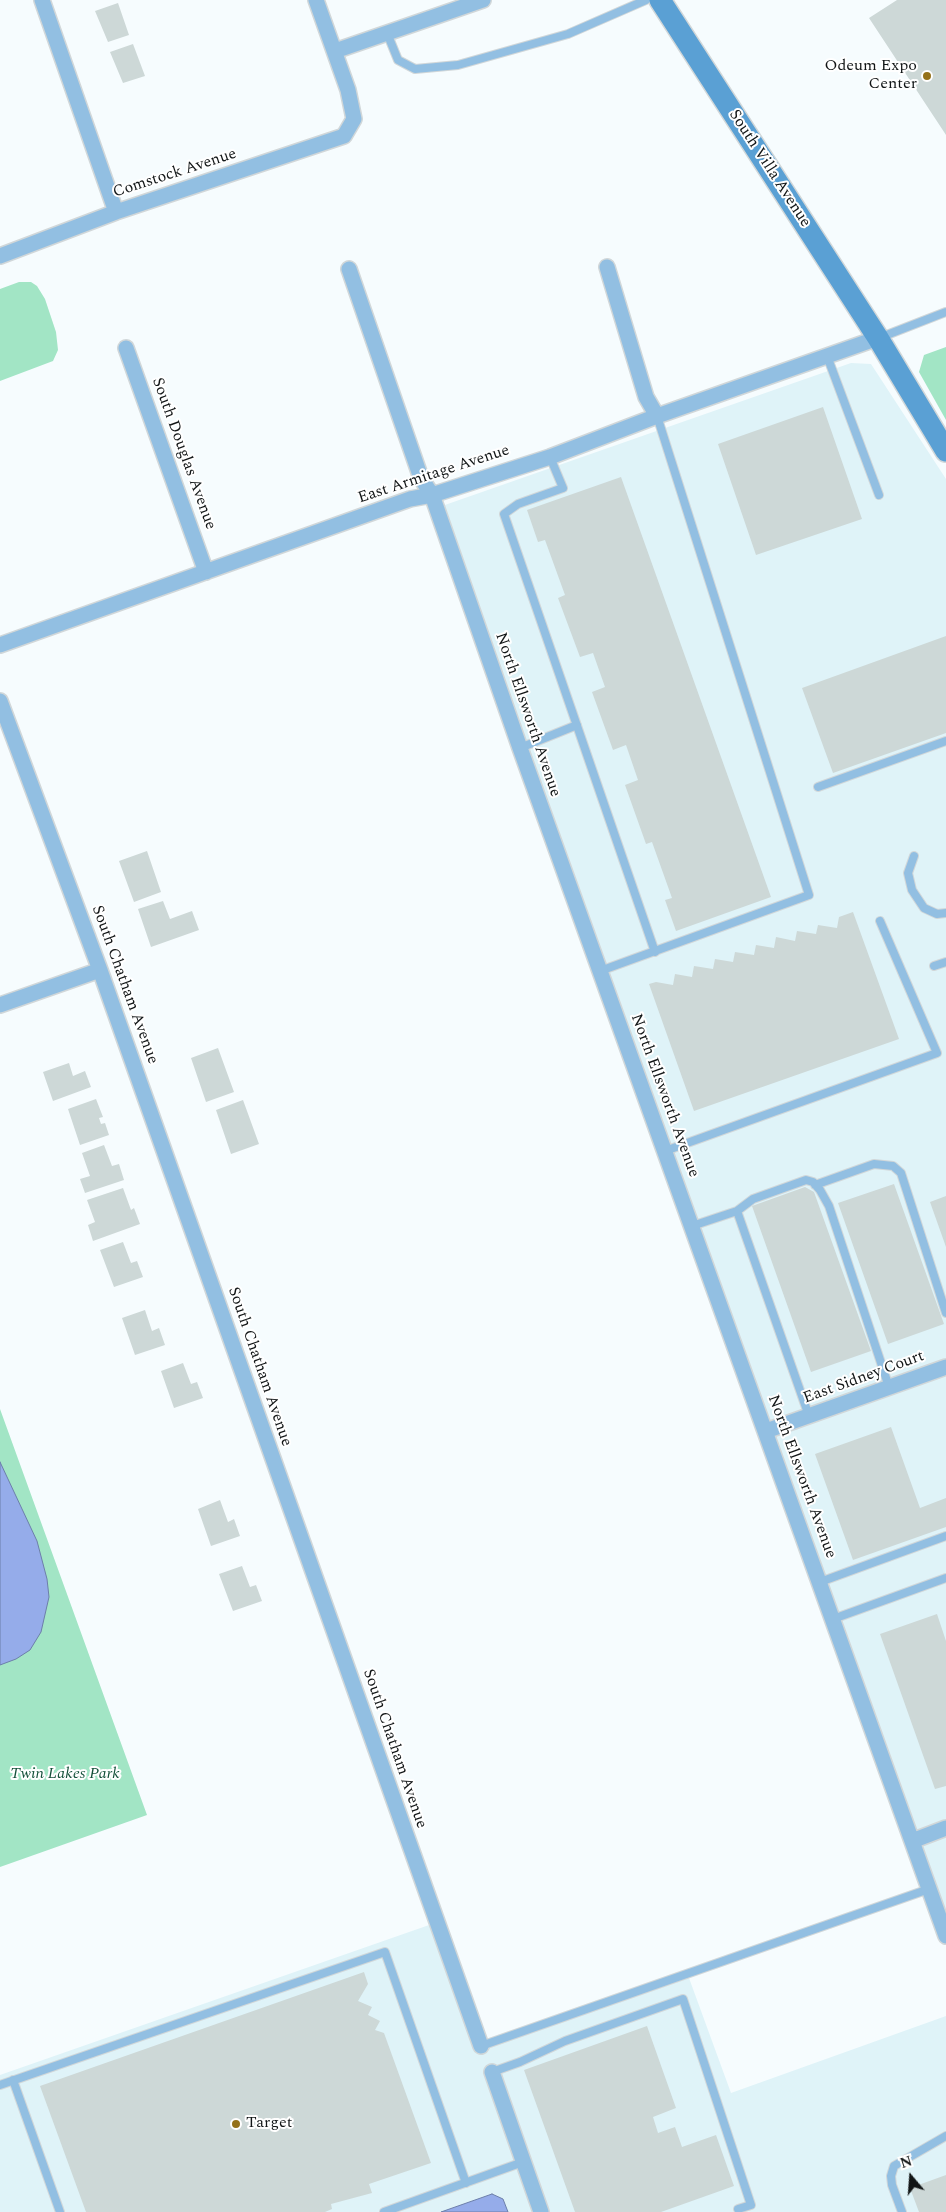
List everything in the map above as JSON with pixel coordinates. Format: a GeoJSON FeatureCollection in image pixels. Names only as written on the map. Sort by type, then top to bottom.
{"type":"FeatureCollection","features":[{"type":"Feature","properties":{"kind":"main road","name":"South Villa Avenue"},"geometry":{"type":"LineString","coordinates":[[660,0],[878,338],[946,451]]}},
{"type":"Feature","properties":{"kind":"street"},"geometry":{"type":"LineString","coordinates":[[42,0],[116,212]]}},
{"type":"Feature","properties":{"kind":"street"},"geometry":{"type":"LineString","coordinates":[[316,0],[335,51],[483,0]]}},
{"type":"Feature","properties":{"kind":"street","name":"Comstock Avenue"},"geometry":{"type":"LineString","coordinates":[[0,256],[116,212],[344,136],[354,119],[348,90],[335,51]]}},
{"type":"Feature","properties":{"kind":"street"},"geometry":{"type":"LineString","coordinates":[[607,267],[646,397],[657,416]]}},
{"type":"Feature","properties":{"kind":"street","name":"North Ellsworth Avenue"},"geometry":{"type":"LineString","coordinates":[[349,269],[421,478],[432,495],[520,748],[946,1936]]}},
{"type":"Feature","properties":{"kind":"street","name":"East Armitage Avenue"},"geometry":{"type":"LineString","coordinates":[[0,645],[410,499],[432,495],[550,456],[878,338]]}},
{"type":"Feature","properties":{"kind":"street","name":"South Douglas Avenue"},"geometry":{"type":"LineString","coordinates":[[126,348],[206,572]]}},
{"type":"Feature","properties":{"kind":"street","name":"South Chatham Avenue"},"geometry":{"type":"LineString","coordinates":[[0,701],[100,970],[481,2046]]}},
{"type":"Feature","properties":{"kind":"street"},"geometry":{"type":"LineString","coordinates":[[0,1005],[100,970]]}},
{"type":"Feature","properties":{"kind":"street","name":"East Sidney Court"},"geometry":{"type":"LineString","coordinates":[[766,1431],[946,1367]]}},
{"type":"Feature","properties":{"kind":"street"},"geometry":{"type":"LineString","coordinates":[[912,1841],[946,1828]]}},
{"type":"Feature","properties":{"kind":"street"},"geometry":{"type":"LineString","coordinates":[[492,2072],[541,2212]]}},
{"type":"Feature","properties":{"kind":"lane"},"geometry":{"type":"LineString","coordinates":[[387,33],[398,60],[416,69],[458,66],[568,34],[646,0]]}},
{"type":"Feature","properties":{"kind":"lane"},"geometry":{"type":"LineString","coordinates":[[878,338],[946,312]]}},
{"type":"Feature","properties":{"kind":"lane"},"geometry":{"type":"LineString","coordinates":[[828,356],[879,495]]}},
{"type":"Feature","properties":{"kind":"lane"},"geometry":{"type":"LineString","coordinates":[[600,972],[809,895],[657,416]]}},
{"type":"Feature","properties":{"kind":"lane"},"geometry":{"type":"LineString","coordinates":[[550,456],[563,488],[518,504],[504,514],[655,952]]}},
{"type":"Feature","properties":{"kind":"lane"},"geometry":{"type":"LineString","coordinates":[[520,748],[577,725]]}},
{"type":"Feature","properties":{"kind":"lane"},"geometry":{"type":"LineString","coordinates":[[818,787],[946,741]]}},
{"type":"Feature","properties":{"kind":"lane"},"geometry":{"type":"LineString","coordinates":[[914,856],[908,873],[912,890],[924,908],[937,914],[946,913]]}},
{"type":"Feature","properties":{"kind":"lane"},"geometry":{"type":"LineString","coordinates":[[665,1151],[937,1053],[880,921]]}},
{"type":"Feature","properties":{"kind":"lane"},"geometry":{"type":"LineString","coordinates":[[934,966],[946,962]]}},
{"type":"Feature","properties":{"kind":"lane"},"geometry":{"type":"LineString","coordinates":[[815,1184],[874,1164],[893,1166],[901,1173],[946,1313]]}},
{"type":"Feature","properties":{"kind":"lane"},"geometry":{"type":"LineString","coordinates":[[692,1226],[737,1211],[753,1199],[806,1180],[815,1184],[829,1206],[889,1387]]}},
{"type":"Feature","properties":{"kind":"lane"},"geometry":{"type":"LineString","coordinates":[[737,1211],[809,1416]]}},
{"type":"Feature","properties":{"kind":"lane"},"geometry":{"type":"LineString","coordinates":[[820,1582],[946,1536]]}},
{"type":"Feature","properties":{"kind":"lane"},"geometry":{"type":"LineString","coordinates":[[833,1619],[946,1578]]}},
{"type":"Feature","properties":{"kind":"lane"},"geometry":{"type":"LineString","coordinates":[[481,2046],[929,1889]]}},
{"type":"Feature","properties":{"kind":"lane"},"geometry":{"type":"LineString","coordinates":[[0,2085],[385,1952],[466,2183]]}},
{"type":"Feature","properties":{"kind":"lane"},"geometry":{"type":"LineString","coordinates":[[492,2072],[520,2062],[565,2041],[683,2000],[752,2205],[730,2212]]}},
{"type":"Feature","properties":{"kind":"lane"},"geometry":{"type":"LineString","coordinates":[[13,2080],[60,2212]]}},
{"type":"Feature","properties":{"kind":"lane"},"geometry":{"type":"LineString","coordinates":[[902,2212],[892,2185],[891,2176],[894,2166],[946,2136]]}},
{"type":"Feature","properties":{"kind":"lane"},"geometry":{"type":"LineString","coordinates":[[384,2212],[524,2162]]}},
{"type":"Feature","properties":{"kind":"shaded area"},"geometry":{"type":"Polygon","coordinates":[[[851,363],[871,364],[946,479],[946,1918],[442,506],[851,363]]]}},
{"type":"Feature","properties":{"kind":"shaded area"},"geometry":{"type":"Polygon","coordinates":[[[432,1924],[477,2052],[689,1978],[731,2093],[946,2016],[946,2212],[0,2212],[0,2075],[432,1924]]]}},
{"type":"Feature","properties":{"kind":"green space"},"geometry":{"type":"Polygon","coordinates":[[[19,282],[31,282],[37,286],[45,299],[56,332],[58,350],[53,361],[0,381],[0,289],[19,282]]]}},
{"type":"Feature","properties":{"kind":"green space"},"geometry":{"type":"Polygon","coordinates":[[[946,347],[946,420],[919,372],[924,355],[946,347]]]}},
{"type":"Feature","properties":{"kind":"green space","name":"Twin Lakes Park"},"geometry":{"type":"Polygon","coordinates":[[[0,1409],[147,1815],[0,1867],[0,1409]]]}},
{"type":"Feature","properties":{"kind":"water"},"geometry":{"type":"Polygon","coordinates":[[[0,1462],[37,1541],[47,1579],[49,1597],[41,1632],[30,1650],[16,1659],[0,1665],[0,1462]]]}},
{"type":"Feature","properties":{"kind":"water"},"geometry":{"type":"Polygon","coordinates":[[[492,2194],[503,2199],[508,2212],[441,2212],[492,2194]]]}},
{"type":"Feature","properties":{"kind":"building","name":"Odeum Expo Center"},"geometry":{"type":"Polygon","coordinates":[[[897,0],[946,0],[946,135],[869,18],[897,0]]]}},
{"type":"Feature","properties":{"kind":"building"},"geometry":{"type":"Polygon","coordinates":[[[118,3],[129,35],[108,42],[95,11],[118,3]]]}},
{"type":"Feature","properties":{"kind":"building"},"geometry":{"type":"Polygon","coordinates":[[[133,44],[145,76],[123,83],[110,52],[133,44]]]}},
{"type":"Feature","properties":{"kind":"building"},"geometry":{"type":"Polygon","coordinates":[[[823,407],[862,519],[756,555],[718,444],[823,407]]]}},
{"type":"Feature","properties":{"kind":"building"},"geometry":{"type":"Polygon","coordinates":[[[621,477],[771,897],[676,931],[665,900],[672,898],[652,842],[646,844],[625,785],[638,780],[626,745],[613,750],[592,692],[605,687],[593,653],[580,657],[558,598],[565,595],[545,540],[538,542],[527,510],[621,477]]]}},
{"type":"Feature","properties":{"kind":"building"},"geometry":{"type":"Polygon","coordinates":[[[946,636],[946,733],[833,773],[802,688],[946,636]]]}},
{"type":"Feature","properties":{"kind":"building"},"geometry":{"type":"Polygon","coordinates":[[[147,851],[161,892],[134,902],[119,861],[147,851]]]}},
{"type":"Feature","properties":{"kind":"building"},"geometry":{"type":"Polygon","coordinates":[[[163,901],[170,919],[192,911],[199,930],[151,947],[138,909],[163,901]]]}},
{"type":"Feature","properties":{"kind":"building"},"geometry":{"type":"Polygon","coordinates":[[[853,912],[899,1039],[694,1111],[649,984],[656,982],[673,985],[675,974],[692,977],[694,966],[713,969],[715,959],[733,962],[735,952],[754,955],[756,945],[774,948],[776,937],[795,941],[797,931],[816,934],[818,925],[837,928],[839,917],[853,912]]]}},
{"type":"Feature","properties":{"kind":"building"},"geometry":{"type":"Polygon","coordinates":[[[218,1048],[234,1092],[206,1102],[191,1058],[218,1048]]]}},
{"type":"Feature","properties":{"kind":"building"},"geometry":{"type":"Polygon","coordinates":[[[69,1063],[73,1076],[85,1071],[91,1087],[53,1101],[43,1072],[69,1063]]]}},
{"type":"Feature","properties":{"kind":"building"},"geometry":{"type":"Polygon","coordinates":[[[96,1099],[103,1117],[99,1118],[101,1124],[105,1123],[109,1135],[80,1145],[68,1109],[96,1099]]]}},
{"type":"Feature","properties":{"kind":"building"},"geometry":{"type":"Polygon","coordinates":[[[243,1100],[259,1144],[231,1154],[216,1110],[243,1100]]]}},
{"type":"Feature","properties":{"kind":"building"},"geometry":{"type":"Polygon","coordinates":[[[104,1145],[112,1166],[119,1164],[124,1180],[85,1193],[80,1179],[90,1176],[82,1153],[104,1145]]]}},
{"type":"Feature","properties":{"kind":"building"},"geometry":{"type":"Polygon","coordinates":[[[894,1184],[944,1324],[888,1344],[838,1203],[894,1184]]]}},
{"type":"Feature","properties":{"kind":"building"},"geometry":{"type":"Polygon","coordinates":[[[805,1187],[814,1192],[871,1351],[811,1372],[752,1206],[805,1187]]]}},
{"type":"Feature","properties":{"kind":"building"},"geometry":{"type":"Polygon","coordinates":[[[123,1188],[131,1210],[134,1208],[140,1224],[93,1241],[88,1225],[95,1222],[87,1200],[123,1188]]]}},
{"type":"Feature","properties":{"kind":"building"},"geometry":{"type":"Polygon","coordinates":[[[946,1196],[946,1247],[930,1202],[946,1196]]]}},
{"type":"Feature","properties":{"kind":"building"},"geometry":{"type":"Polygon","coordinates":[[[123,1242],[131,1263],[137,1261],[143,1277],[114,1287],[100,1250],[123,1242]]]}},
{"type":"Feature","properties":{"kind":"building"},"geometry":{"type":"Polygon","coordinates":[[[145,1310],[152,1331],[159,1328],[165,1345],[135,1355],[122,1318],[145,1310]]]}},
{"type":"Feature","properties":{"kind":"building"},"geometry":{"type":"Polygon","coordinates":[[[183,1363],[191,1384],[197,1382],[203,1398],[174,1408],[161,1371],[183,1363]]]}},
{"type":"Feature","properties":{"kind":"building"},"geometry":{"type":"Polygon","coordinates":[[[891,1427],[920,1508],[946,1498],[946,1527],[853,1560],[815,1454],[891,1427]]]}},
{"type":"Feature","properties":{"kind":"building"},"geometry":{"type":"Polygon","coordinates":[[[220,1500],[228,1522],[234,1519],[240,1536],[211,1546],[198,1509],[220,1500]]]}},
{"type":"Feature","properties":{"kind":"building"},"geometry":{"type":"Polygon","coordinates":[[[242,1566],[250,1587],[256,1585],[262,1601],[233,1611],[219,1574],[242,1566]]]}},
{"type":"Feature","properties":{"kind":"building"},"geometry":{"type":"Polygon","coordinates":[[[937,1614],[946,1641],[946,1786],[935,1789],[880,1634],[937,1614]]]}},
{"type":"Feature","properties":{"kind":"building","name":"Target"},"geometry":{"type":"Polygon","coordinates":[[[364,1972],[368,1984],[358,2001],[372,2007],[368,2015],[380,2021],[375,2030],[384,2033],[431,2163],[369,2184],[372,2193],[331,2204],[332,2209],[325,2212],[86,2212],[40,2086],[364,1972]]]}},
{"type":"Feature","properties":{"kind":"building"},"geometry":{"type":"Polygon","coordinates":[[[647,2026],[676,2108],[653,2117],[658,2133],[675,2127],[682,2147],[716,2135],[734,2186],[661,2212],[575,2212],[524,2070],[647,2026]]]}},
{"type":"Feature","properties":{"kind":"building"},"geometry":{"type":"Polygon","coordinates":[[[946,2175],[946,2212],[919,2212],[910,2188],[946,2175]]]}},
{"type":"Feature","properties":{"kind":"place","name":"Odeum Expo Center"},"geometry":{"type":"Point","coordinates":[927,76]}},
{"type":"Feature","properties":{"kind":"place","name":"Target"},"geometry":{"type":"Point","coordinates":[236,2124]}}]}
